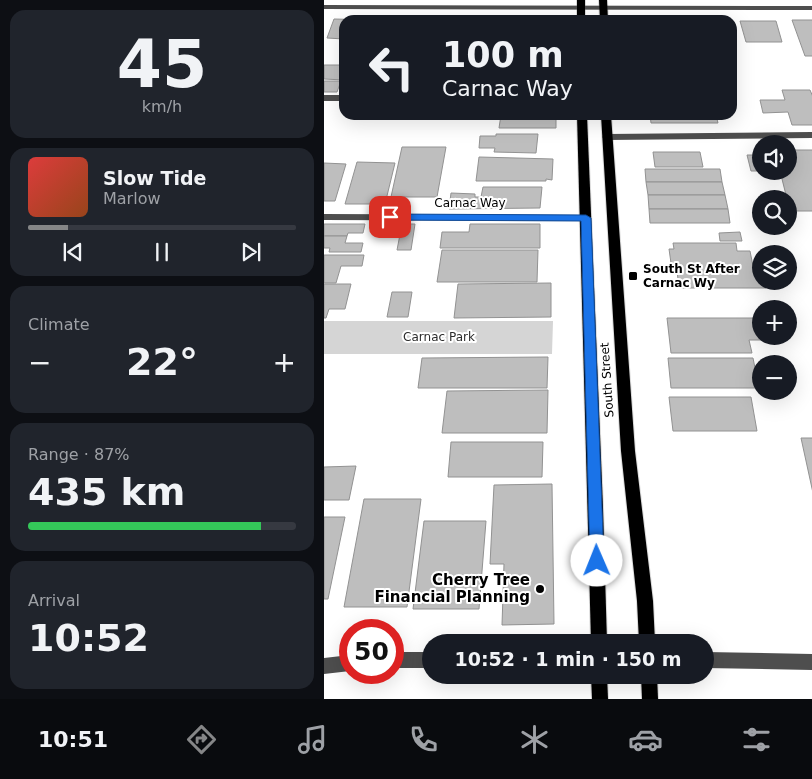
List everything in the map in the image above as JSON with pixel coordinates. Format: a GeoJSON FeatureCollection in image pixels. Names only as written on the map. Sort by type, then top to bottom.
{"type":"FeatureCollection","features":[{"type":"Feature","properties":{"kind":"main road","name":"South Street"},"geometry":{"type":"LineString","coordinates":[[582,120],[599,634]]}},
{"type":"Feature","properties":{"kind":"main road","name":"South Street"},"geometry":{"type":"LineString","coordinates":[[606,120],[628,451],[645,601],[647,634]]}},
{"type":"Feature","properties":{"kind":"main road"},"geometry":{"type":"LineString","coordinates":[[599,684],[600,699]]}},
{"type":"Feature","properties":{"kind":"main road"},"geometry":{"type":"LineString","coordinates":[[649,684],[650,699]]}},
{"type":"Feature","properties":{"kind":"street"},"geometry":{"type":"LineString","coordinates":[[324,7],[603,4],[812,8]]}},
{"type":"Feature","properties":{"kind":"street"},"geometry":{"type":"LineString","coordinates":[[324,98],[339,98]]}},
{"type":"Feature","properties":{"kind":"street"},"geometry":{"type":"LineString","coordinates":[[607,137],[812,136]]}},
{"type":"Feature","properties":{"kind":"street","name":"Carnac Way"},"geometry":{"type":"LineString","coordinates":[[324,216],[586,218]]}},
{"type":"Feature","properties":{"kind":"street"},"geometry":{"type":"LineString","coordinates":[[404,660],[422,660]]}},
{"type":"Feature","properties":{"kind":"street"},"geometry":{"type":"LineString","coordinates":[[714,660],[812,662]]}},
{"type":"Feature","properties":{"kind":"street"},"geometry":{"type":"LineString","coordinates":[[324,666],[339,664]]}},
{"type":"Feature","properties":{"kind":"green space","name":"Carnac Park"},"geometry":{"type":"Polygon","coordinates":[[[324,321],[553,321],[552,354],[324,354],[324,321]]]}},
{"type":"Feature","properties":{"kind":"building"},"geometry":{"type":"Polygon","coordinates":[[[334,19],[339,19],[339,39],[327,38],[334,19]]]}},
{"type":"Feature","properties":{"kind":"building"},"geometry":{"type":"Polygon","coordinates":[[[792,20],[813,20],[813,56],[805,56],[792,20]]]}},
{"type":"Feature","properties":{"kind":"building"},"geometry":{"type":"Polygon","coordinates":[[[740,21],[776,21],[782,42],[746,42],[740,21]]]}},
{"type":"Feature","properties":{"kind":"building"},"geometry":{"type":"Polygon","coordinates":[[[324,65],[339,65],[339,80],[324,79],[324,65]]]}},
{"type":"Feature","properties":{"kind":"building"},"geometry":{"type":"Polygon","coordinates":[[[324,81],[339,81],[337,92],[324,92],[324,81]]]}},
{"type":"Feature","properties":{"kind":"building"},"geometry":{"type":"Polygon","coordinates":[[[782,90],[810,90],[813,97],[813,125],[792,125],[788,112],[763,113],[760,100],[785,100],[782,90]]]}},
{"type":"Feature","properties":{"kind":"building"},"geometry":{"type":"Polygon","coordinates":[[[500,120],[556,120],[556,128],[499,128],[500,120]]]}},
{"type":"Feature","properties":{"kind":"building"},"geometry":{"type":"Polygon","coordinates":[[[651,120],[717,120],[718,123],[651,123],[651,120]]]}},
{"type":"Feature","properties":{"kind":"building"},"geometry":{"type":"Polygon","coordinates":[[[496,134],[538,134],[536,153],[494,152],[495,148],[479,148],[480,136],[496,136],[496,134]]]}},
{"type":"Feature","properties":{"kind":"building"},"geometry":{"type":"Polygon","coordinates":[[[402,147],[446,147],[437,197],[391,197],[402,147]]]}},
{"type":"Feature","properties":{"kind":"building"},"geometry":{"type":"Polygon","coordinates":[[[797,150],[813,150],[813,211],[797,211],[797,190],[785,190],[782,180],[797,180],[797,150]]]}},
{"type":"Feature","properties":{"kind":"building"},"geometry":{"type":"Polygon","coordinates":[[[653,152],[700,152],[703,167],[655,167],[653,152]]]}},
{"type":"Feature","properties":{"kind":"building"},"geometry":{"type":"Polygon","coordinates":[[[747,155],[752,155],[751,171],[747,155]]]}},
{"type":"Feature","properties":{"kind":"building"},"geometry":{"type":"Polygon","coordinates":[[[479,157],[553,159],[552,180],[476,181],[479,157]]]}},
{"type":"Feature","properties":{"kind":"building"},"geometry":{"type":"Polygon","coordinates":[[[357,162],[395,163],[385,204],[345,204],[357,162]]]}},
{"type":"Feature","properties":{"kind":"building"},"geometry":{"type":"Polygon","coordinates":[[[324,163],[346,164],[335,201],[324,201],[324,163]]]}},
{"type":"Feature","properties":{"kind":"building"},"geometry":{"type":"Polygon","coordinates":[[[645,169],[720,169],[722,182],[646,182],[645,169]]]}},
{"type":"Feature","properties":{"kind":"building"},"geometry":{"type":"Polygon","coordinates":[[[646,182],[722,182],[725,195],[648,195],[646,182]]]}},
{"type":"Feature","properties":{"kind":"building"},"geometry":{"type":"Polygon","coordinates":[[[483,187],[542,187],[540,208],[449,209],[451,193],[475,194],[475,197],[481,197],[483,187]]]}},
{"type":"Feature","properties":{"kind":"building"},"geometry":{"type":"Polygon","coordinates":[[[648,195],[725,195],[728,209],[649,209],[648,195]]]}},
{"type":"Feature","properties":{"kind":"building"},"geometry":{"type":"Polygon","coordinates":[[[649,209],[728,209],[730,223],[650,223],[649,209]]]}},
{"type":"Feature","properties":{"kind":"building"},"geometry":{"type":"Polygon","coordinates":[[[324,224],[365,224],[363,233],[348,233],[347,236],[324,236],[324,224]]]}},
{"type":"Feature","properties":{"kind":"building"},"geometry":{"type":"Polygon","coordinates":[[[402,224],[415,224],[411,250],[397,250],[402,224]]]}},
{"type":"Feature","properties":{"kind":"building"},"geometry":{"type":"Polygon","coordinates":[[[470,224],[540,224],[540,248],[440,248],[442,232],[469,232],[470,224]]]}},
{"type":"Feature","properties":{"kind":"building"},"geometry":{"type":"Polygon","coordinates":[[[740,232],[742,241],[720,241],[719,233],[740,232]]]}},
{"type":"Feature","properties":{"kind":"building"},"geometry":{"type":"Polygon","coordinates":[[[324,236],[347,236],[345,243],[363,243],[361,252],[329,252],[330,248],[324,248],[324,236]]]}},
{"type":"Feature","properties":{"kind":"building"},"geometry":{"type":"Polygon","coordinates":[[[673,243],[736,243],[737,251],[750,251],[752,288],[679,288],[676,262],[671,263],[669,249],[674,249],[673,243]]]}},
{"type":"Feature","properties":{"kind":"building"},"geometry":{"type":"Polygon","coordinates":[[[442,250],[538,250],[537,282],[437,282],[442,250]]]}},
{"type":"Feature","properties":{"kind":"building"},"geometry":{"type":"Polygon","coordinates":[[[324,255],[364,255],[362,266],[341,266],[336,283],[324,283],[324,255]]]}},
{"type":"Feature","properties":{"kind":"building"},"geometry":{"type":"Polygon","coordinates":[[[551,283],[551,317],[454,318],[458,284],[551,283]]]}},
{"type":"Feature","properties":{"kind":"building"},"geometry":{"type":"Polygon","coordinates":[[[324,284],[351,284],[345,309],[329,309],[326,318],[324,318],[324,284]]]}},
{"type":"Feature","properties":{"kind":"building"},"geometry":{"type":"Polygon","coordinates":[[[392,292],[412,292],[408,317],[387,317],[392,292]]]}},
{"type":"Feature","properties":{"kind":"building"},"geometry":{"type":"Polygon","coordinates":[[[667,318],[752,318],[752,340],[749,340],[752,353],[671,353],[667,318]]]}},
{"type":"Feature","properties":{"kind":"building"},"geometry":{"type":"Polygon","coordinates":[[[548,357],[547,388],[418,388],[422,358],[548,357]]]}},
{"type":"Feature","properties":{"kind":"building"},"geometry":{"type":"Polygon","coordinates":[[[668,358],[752,358],[752,388],[671,388],[668,358]]]}},
{"type":"Feature","properties":{"kind":"building"},"geometry":{"type":"Polygon","coordinates":[[[548,390],[547,433],[442,433],[447,391],[548,390]]]}},
{"type":"Feature","properties":{"kind":"building"},"geometry":{"type":"Polygon","coordinates":[[[669,397],[751,397],[757,431],[673,431],[669,397]]]}},
{"type":"Feature","properties":{"kind":"building"},"geometry":{"type":"Polygon","coordinates":[[[801,438],[813,438],[813,493],[801,438]]]}},
{"type":"Feature","properties":{"kind":"building"},"geometry":{"type":"Polygon","coordinates":[[[451,442],[543,442],[542,477],[448,477],[451,442]]]}},
{"type":"Feature","properties":{"kind":"building"},"geometry":{"type":"Polygon","coordinates":[[[356,466],[349,500],[324,500],[324,467],[356,466]]]}},
{"type":"Feature","properties":{"kind":"building"},"geometry":{"type":"Polygon","coordinates":[[[552,484],[554,624],[502,625],[504,564],[490,564],[494,485],[552,484]]]}},
{"type":"Feature","properties":{"kind":"building"},"geometry":{"type":"Polygon","coordinates":[[[364,499],[421,499],[407,607],[344,607],[364,499]]]}},
{"type":"Feature","properties":{"kind":"building"},"geometry":{"type":"Polygon","coordinates":[[[324,517],[345,517],[328,599],[324,599],[324,517]]]}},
{"type":"Feature","properties":{"kind":"building"},"geometry":{"type":"Polygon","coordinates":[[[424,521],[486,521],[479,609],[413,609],[424,521]]]}},
{"type":"Feature","properties":{"kind":"place","name":"South St After Carnac Wy"},"geometry":{"type":"Point","coordinates":[633,276]}},
{"type":"Feature","properties":{"kind":"place","name":"Cherry Tree Financial Planning"},"geometry":{"type":"Point","coordinates":[540,589]}},
{"type":"Feature","properties":{"kind":"route"},"geometry":{"type":"LineString","coordinates":[[390,217],[586,218],[597,561]]}}]}
